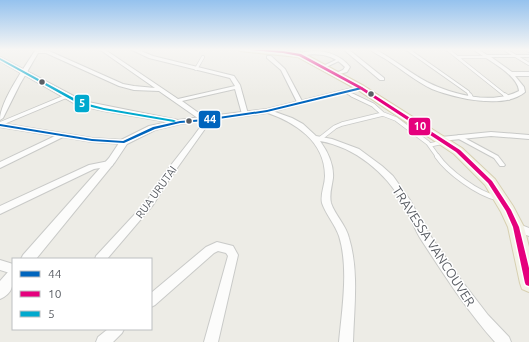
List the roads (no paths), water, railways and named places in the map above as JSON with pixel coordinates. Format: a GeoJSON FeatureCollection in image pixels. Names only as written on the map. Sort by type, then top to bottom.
{"type":"FeatureCollection","features":[{"type":"Feature","properties":{"kind":"main road"},"geometry":{"type":"LineString","coordinates":[[319,65],[338,74],[443,140],[472,163],[490,182],[522,229],[529,283]]}},
{"type":"Feature","properties":{"kind":"street"},"geometry":{"type":"LineString","coordinates":[[10,65],[67,96],[89,106],[180,122]]}},
{"type":"Feature","properties":{"kind":"street"},"geometry":{"type":"LineString","coordinates":[[0,118],[29,65]]}},
{"type":"Feature","properties":{"kind":"street"},"geometry":{"type":"LineString","coordinates":[[76,65],[121,85],[134,88],[159,90]]}},
{"type":"Feature","properties":{"kind":"street"},"geometry":{"type":"LineString","coordinates":[[124,65],[205,120]]}},
{"type":"Feature","properties":{"kind":"street"},"geometry":{"type":"LineString","coordinates":[[181,65],[229,76],[235,80],[245,114]]}},
{"type":"Feature","properties":{"kind":"street"},"geometry":{"type":"LineString","coordinates":[[278,65],[282,69],[300,103]]}},
{"type":"Feature","properties":{"kind":"street"},"geometry":{"type":"LineString","coordinates":[[323,67],[328,65]]}},
{"type":"Feature","properties":{"kind":"street"},"geometry":{"type":"LineString","coordinates":[[338,74],[345,71],[348,66],[346,65]]}},
{"type":"Feature","properties":{"kind":"street"},"geometry":{"type":"LineString","coordinates":[[365,65],[382,79]]}},
{"type":"Feature","properties":{"kind":"street"},"geometry":{"type":"LineString","coordinates":[[399,65],[429,86],[450,93],[492,99],[508,98],[519,94],[523,89],[518,79],[497,65]]}},
{"type":"Feature","properties":{"kind":"street"},"geometry":{"type":"LineString","coordinates":[[510,74],[529,74]]}},
{"type":"Feature","properties":{"kind":"street"},"geometry":{"type":"LineString","coordinates":[[176,101],[237,86]]}},
{"type":"Feature","properties":{"kind":"street"},"geometry":{"type":"LineString","coordinates":[[0,124],[60,136],[97,141],[123,142],[152,128],[180,122],[205,120],[268,110],[361,88]]}},
{"type":"Feature","properties":{"kind":"street"},"geometry":{"type":"LineString","coordinates":[[268,110],[300,124],[318,138],[328,165],[329,178],[326,203],[344,235],[348,261],[346,342]]}},
{"type":"Feature","properties":{"kind":"street","name":"RUA URUTAI"},"geometry":{"type":"LineString","coordinates":[[101,258],[150,203],[167,176],[202,129],[205,120]]}},
{"type":"Feature","properties":{"kind":"street"},"geometry":{"type":"LineString","coordinates":[[443,140],[491,134],[527,137]]}},
{"type":"Feature","properties":{"kind":"street"},"geometry":{"type":"LineString","coordinates":[[0,165],[60,136]]}},
{"type":"Feature","properties":{"kind":"street"},"geometry":{"type":"LineString","coordinates":[[459,137],[496,157],[502,165]]}},
{"type":"Feature","properties":{"kind":"street","name":"TRAVESSA VANCOUVER"},"geometry":{"type":"LineString","coordinates":[[318,138],[360,153],[374,163],[388,177],[406,201],[422,232],[461,292],[504,342]]}},
{"type":"Feature","properties":{"kind":"street"},"geometry":{"type":"LineString","coordinates":[[29,258],[109,164],[123,142]]}},
{"type":"Feature","properties":{"kind":"street"},"geometry":{"type":"LineString","coordinates":[[0,210],[92,168],[109,164]]}},
{"type":"Feature","properties":{"kind":"street"},"geometry":{"type":"LineString","coordinates":[[152,299],[210,250],[218,246],[224,247],[233,255],[211,342]]}},
{"type":"Feature","properties":{"kind":"street"},"geometry":{"type":"LineString","coordinates":[[0,265],[12,269]]}},
{"type":"Feature","properties":{"kind":"street"},"geometry":{"type":"LineString","coordinates":[[0,292],[12,277]]}},
{"type":"Feature","properties":{"kind":"street"},"geometry":{"type":"LineString","coordinates":[[103,342],[117,330]]}},
{"type":"Feature","properties":{"kind":"lane"},"geometry":{"type":"LineString","coordinates":[[196,69],[198,65]]}},
{"type":"Feature","properties":{"kind":"lane"},"geometry":{"type":"LineString","coordinates":[[430,65],[468,92],[471,97]]}},
{"type":"Feature","properties":{"kind":"lane"},"geometry":{"type":"LineString","coordinates":[[466,65],[508,98]]}},
{"type":"Feature","properties":{"kind":"lane"},"geometry":{"type":"LineString","coordinates":[[346,92],[373,105],[383,114],[403,123],[430,145],[442,163],[452,172],[488,196],[502,199]]}},
{"type":"Feature","properties":{"kind":"lane"},"geometry":{"type":"LineString","coordinates":[[0,124],[67,96]]}},
{"type":"Feature","properties":{"kind":"lane"},"geometry":{"type":"LineString","coordinates":[[318,138],[335,127],[352,121],[383,114]]}},
{"type":"Feature","properties":{"kind":"lane"},"geometry":{"type":"LineString","coordinates":[[430,145],[443,140]]}}]}
